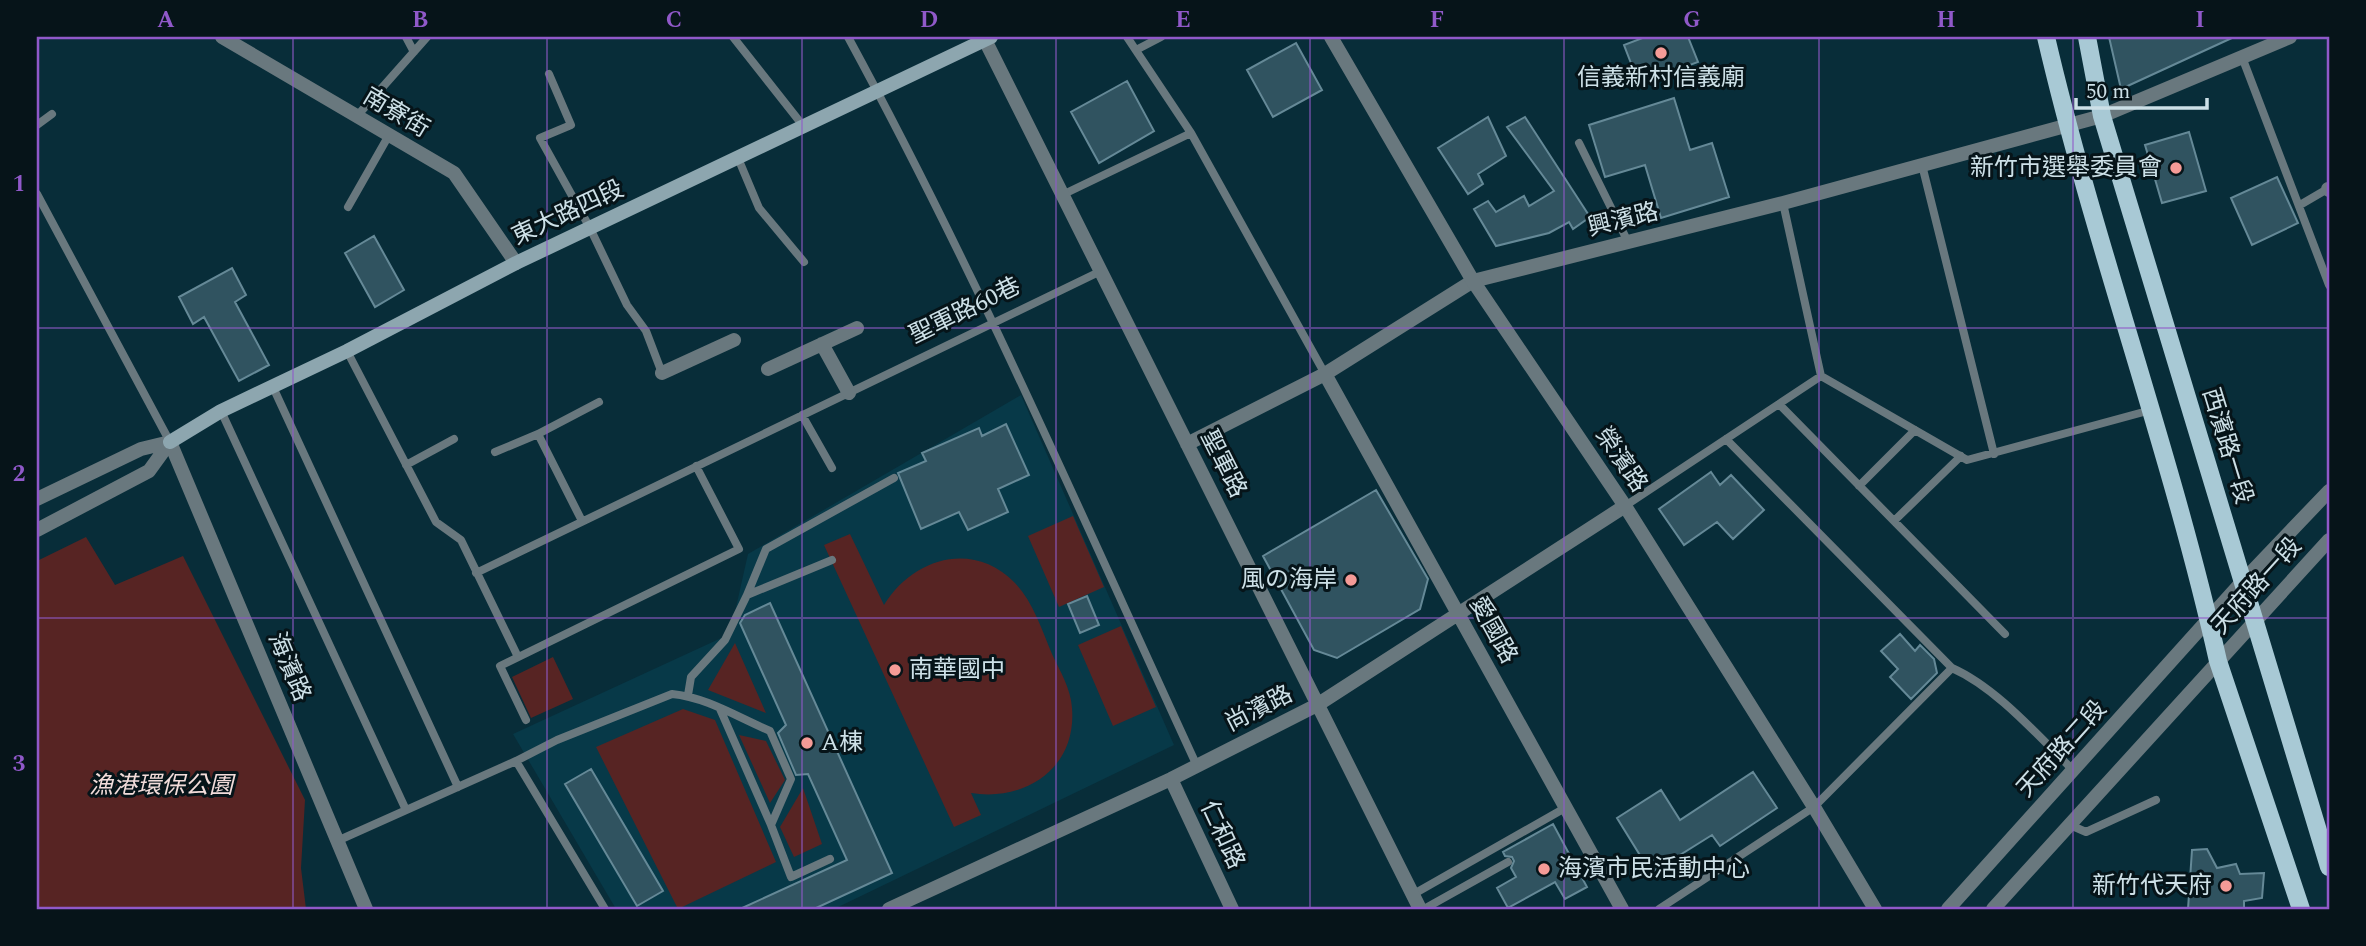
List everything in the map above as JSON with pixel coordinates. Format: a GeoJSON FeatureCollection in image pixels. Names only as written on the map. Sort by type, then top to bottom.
{"type":"FeatureCollection","features":[{"type":"Feature","properties":{"kind":"main road"},"geometry":{"type":"LineString","coordinates":[[2046,37],[2067,126],[2151,410],[2218,662],[2301,909]]}},
{"type":"Feature","properties":{"kind":"main road","name":"西濱路一段"},"geometry":{"type":"LineString","coordinates":[[2087,37],[2102,116],[2329,867]]}},
{"type":"Feature","properties":{"kind":"main road","name":"東大路四段"},"geometry":{"type":"LineString","coordinates":[[170,442],[220,411],[347,351],[516,263],[986,38]]}},
{"type":"Feature","properties":{"kind":"street","name":"南寮街"},"geometry":{"type":"LineString","coordinates":[[222,37],[454,173],[516,263]]}},
{"type":"Feature","properties":{"kind":"street","name":"榮濱路"},"geometry":{"type":"LineString","coordinates":[[1331,37],[1473,281],[1625,506],[1875,909]]}},
{"type":"Feature","properties":{"kind":"street","name":"興濱路"},"geometry":{"type":"LineString","coordinates":[[1187,444],[1325,374],[1473,281],[1783,203],[2102,116],[2290,37]]}},
{"type":"Feature","properties":{"kind":"street","name":"聖軍路"},"geometry":{"type":"LineString","coordinates":[[986,38],[1412,895],[1422,909]]}},
{"type":"Feature","properties":{"kind":"street"},"geometry":{"type":"LineString","coordinates":[[768,369],[857,328]]}},
{"type":"Feature","properties":{"kind":"street"},"geometry":{"type":"LineString","coordinates":[[662,373],[734,340]]}},
{"type":"Feature","properties":{"kind":"street"},"geometry":{"type":"LineString","coordinates":[[822,344],[849,393]]}},
{"type":"Feature","properties":{"kind":"street","name":"愛國路"},"geometry":{"type":"LineString","coordinates":[[1325,374],[1622,909]]}},
{"type":"Feature","properties":{"kind":"street","name":"東大路四段"},"geometry":{"type":"LineString","coordinates":[[37,499],[141,449],[170,442]]}},
{"type":"Feature","properties":{"kind":"street","name":"東大路四段"},"geometry":{"type":"LineString","coordinates":[[37,530],[149,471],[170,442]]}},
{"type":"Feature","properties":{"kind":"street","name":"海濱路"},"geometry":{"type":"LineString","coordinates":[[170,442],[366,909]]}},
{"type":"Feature","properties":{"kind":"street","name":"天府路一段"},"geometry":{"type":"LineString","coordinates":[[2208,619],[2329,491]]}},
{"type":"Feature","properties":{"kind":"street","name":"尚濱路"},"geometry":{"type":"LineString","coordinates":[[889,909],[1171,779],[1317,705],[1625,506]]}},
{"type":"Feature","properties":{"kind":"street","name":"天府路一段"},"geometry":{"type":"LineString","coordinates":[[2218,662],[2329,540]]}},
{"type":"Feature","properties":{"kind":"street","name":"天府路二段"},"geometry":{"type":"LineString","coordinates":[[1948,909],[2208,619]]}},
{"type":"Feature","properties":{"kind":"street"},"geometry":{"type":"LineString","coordinates":[[1993,909],[2218,662]]}},
{"type":"Feature","properties":{"kind":"street","name":"仁和路"},"geometry":{"type":"LineString","coordinates":[[1171,779],[1232,909]]}},
{"type":"Feature","properties":{"kind":"lane"},"geometry":{"type":"LineString","coordinates":[[406,37],[414,52]]}},
{"type":"Feature","properties":{"kind":"lane"},"geometry":{"type":"LineString","coordinates":[[357,116],[427,37]]}},
{"type":"Feature","properties":{"kind":"lane"},"geometry":{"type":"LineString","coordinates":[[733,37],[804,127]]}},
{"type":"Feature","properties":{"kind":"lane"},"geometry":{"type":"LineString","coordinates":[[848,37],[993,323],[1197,766]]}},
{"type":"Feature","properties":{"kind":"lane"},"geometry":{"type":"LineString","coordinates":[[1127,37],[1191,133],[1325,374]]}},
{"type":"Feature","properties":{"kind":"lane"},"geometry":{"type":"LineString","coordinates":[[1136,50],[1161,37]]}},
{"type":"Feature","properties":{"kind":"lane"},"geometry":{"type":"LineString","coordinates":[[2242,57],[2329,285]]}},
{"type":"Feature","properties":{"kind":"lane"},"geometry":{"type":"LineString","coordinates":[[549,74],[571,125],[541,138],[590,228],[627,305],[646,331],[662,373]]}},
{"type":"Feature","properties":{"kind":"lane"},"geometry":{"type":"LineString","coordinates":[[37,125],[52,114]]}},
{"type":"Feature","properties":{"kind":"lane"},"geometry":{"type":"LineString","coordinates":[[1062,194],[1191,133]]}},
{"type":"Feature","properties":{"kind":"lane"},"geometry":{"type":"LineString","coordinates":[[348,207],[389,135]]}},
{"type":"Feature","properties":{"kind":"lane"},"geometry":{"type":"LineString","coordinates":[[1579,144],[1628,242]]}},
{"type":"Feature","properties":{"kind":"lane"},"geometry":{"type":"LineString","coordinates":[[738,158],[759,208],[804,262]]}},
{"type":"Feature","properties":{"kind":"lane"},"geometry":{"type":"LineString","coordinates":[[1922,165],[1994,454]]}},
{"type":"Feature","properties":{"kind":"lane"},"geometry":{"type":"LineString","coordinates":[[2300,205],[2329,189]]}},
{"type":"Feature","properties":{"kind":"lane"},"geometry":{"type":"LineString","coordinates":[[37,194],[170,442]]}},
{"type":"Feature","properties":{"kind":"lane"},"geometry":{"type":"LineString","coordinates":[[1783,203],[1821,376],[1967,460],[2151,410]]}},
{"type":"Feature","properties":{"kind":"lane","name":"聖軍路60巷"},"geometry":{"type":"LineString","coordinates":[[476,573],[1101,271]]}},
{"type":"Feature","properties":{"kind":"lane"},"geometry":{"type":"LineString","coordinates":[[347,351],[436,522],[461,540],[518,657]]}},
{"type":"Feature","properties":{"kind":"lane"},"geometry":{"type":"LineString","coordinates":[[1625,506],[1821,376]]}},
{"type":"Feature","properties":{"kind":"lane"},"geometry":{"type":"LineString","coordinates":[[272,385],[458,787]]}},
{"type":"Feature","properties":{"kind":"lane"},"geometry":{"type":"LineString","coordinates":[[495,452],[538,434],[599,402]]}},
{"type":"Feature","properties":{"kind":"lane"},"geometry":{"type":"LineString","coordinates":[[1779,404],[2005,634]]}},
{"type":"Feature","properties":{"kind":"lane","name":"海濱路"},"geometry":{"type":"LineString","coordinates":[[220,411],[406,810]]}},
{"type":"Feature","properties":{"kind":"lane"},"geometry":{"type":"LineString","coordinates":[[802,415],[832,468]]}},
{"type":"Feature","properties":{"kind":"lane"},"geometry":{"type":"LineString","coordinates":[[1859,486],[1915,430]]}},
{"type":"Feature","properties":{"kind":"lane"},"geometry":{"type":"LineString","coordinates":[[538,434],[582,522]]}},
{"type":"Feature","properties":{"kind":"lane"},"geometry":{"type":"LineString","coordinates":[[406,465],[454,439]]}},
{"type":"Feature","properties":{"kind":"lane"},"geometry":{"type":"LineString","coordinates":[[1726,439],[1952,668],[1971,676],[2035,731],[2073,770]]}},
{"type":"Feature","properties":{"kind":"lane"},"geometry":{"type":"LineString","coordinates":[[1894,521],[1961,456]]}},
{"type":"Feature","properties":{"kind":"lane"},"geometry":{"type":"LineString","coordinates":[[526,720],[500,666],[739,549],[696,466]]}},
{"type":"Feature","properties":{"kind":"lane"},"geometry":{"type":"LineString","coordinates":[[688,695],[691,677],[725,640],[766,550],[894,478]]}},
{"type":"Feature","properties":{"kind":"lane"},"geometry":{"type":"LineString","coordinates":[[747,595],[832,560]]}},
{"type":"Feature","properties":{"kind":"lane"},"geometry":{"type":"LineString","coordinates":[[1659,909],[1814,807],[1952,668]]}},
{"type":"Feature","properties":{"kind":"lane"},"geometry":{"type":"LineString","coordinates":[[337,841],[557,740],[672,694],[688,695],[770,731],[791,779],[771,825]]}},
{"type":"Feature","properties":{"kind":"lane"},"geometry":{"type":"LineString","coordinates":[[720,709],[791,877],[830,859]]}},
{"type":"Feature","properties":{"kind":"lane"},"geometry":{"type":"LineString","coordinates":[[516,761],[605,909]]}},
{"type":"Feature","properties":{"kind":"lane"},"geometry":{"type":"LineString","coordinates":[[2070,825],[2086,832],[2156,800]]}},
{"type":"Feature","properties":{"kind":"lane"},"geometry":{"type":"LineString","coordinates":[[1412,895],[1565,808]]}},
{"type":"Feature","properties":{"kind":"lane"},"geometry":{"type":"LineString","coordinates":[[1422,909],[1508,862]]}},
{"type":"Feature","properties":{"kind":"shaded area","name":"南華國中"},"geometry":{"type":"Polygon","coordinates":[[[1021,395],[1174,745],[834,909],[616,909],[513,734],[730,634],[748,554],[1021,395]]]}},
{"type":"Feature","properties":{"kind":"green space"},"geometry":{"type":"Polygon","coordinates":[[[1073,516],[1104,587],[1059,607],[1028,536],[1073,516]]]}},
{"type":"Feature","properties":{"kind":"green space"},"geometry":{"type":"Polygon","coordinates":[[[850,534],[884,605],[896,589],[911,576],[927,566],[945,560],[981,562],[999,570],[1015,583],[1027,599],[1067,687],[1072,708],[1071,729],[1066,748],[1056,764],[1028,786],[1010,792],[971,793],[981,815],[954,827],[824,545],[850,534]]]}},
{"type":"Feature","properties":{"kind":"green space","name":"漁港環保公園"},"geometry":{"type":"Polygon","coordinates":[[[86,537],[115,585],[183,556],[305,800],[301,868],[306,909],[37,909],[37,561],[86,537]]]}},
{"type":"Feature","properties":{"kind":"green space"},"geometry":{"type":"Polygon","coordinates":[[[1121,626],[1156,707],[1113,726],[1078,645],[1121,626]]]}},
{"type":"Feature","properties":{"kind":"green space"},"geometry":{"type":"Polygon","coordinates":[[[735,643],[766,713],[708,690],[735,643]]]}},
{"type":"Feature","properties":{"kind":"green space"},"geometry":{"type":"Polygon","coordinates":[[[553,657],[573,699],[531,718],[512,677],[553,657]]]}},
{"type":"Feature","properties":{"kind":"green space"},"geometry":{"type":"Polygon","coordinates":[[[683,709],[715,720],[776,862],[678,909],[596,747],[683,709]]]}},
{"type":"Feature","properties":{"kind":"green space"},"geometry":{"type":"Polygon","coordinates":[[[739,735],[766,741],[785,780],[770,803],[739,735]]]}},
{"type":"Feature","properties":{"kind":"green space"},"geometry":{"type":"Polygon","coordinates":[[[803,788],[822,844],[794,857],[780,827],[803,788]]]}},
{"type":"Feature","properties":{"kind":"building","name":"信義新村信義廟"},"geometry":{"type":"Polygon","coordinates":[[[1645,37],[1688,37],[1698,62],[1639,84],[1624,45],[1645,37]]]}},
{"type":"Feature","properties":{"kind":"building"},"geometry":{"type":"Polygon","coordinates":[[[2109,37],[2234,37],[2121,89],[2109,37]]]}},
{"type":"Feature","properties":{"kind":"building"},"geometry":{"type":"Polygon","coordinates":[[[1296,43],[1322,90],[1273,117],[1247,70],[1296,43]]]}},
{"type":"Feature","properties":{"kind":"building"},"geometry":{"type":"Polygon","coordinates":[[[1127,81],[1154,131],[1099,163],[1071,112],[1127,81]]]}},
{"type":"Feature","properties":{"kind":"building"},"geometry":{"type":"Polygon","coordinates":[[[1674,98],[1690,150],[1712,143],[1729,197],[1661,218],[1645,165],[1605,177],[1589,125],[1674,98]]]}},
{"type":"Feature","properties":{"kind":"building"},"geometry":{"type":"Polygon","coordinates":[[[1488,117],[1506,156],[1478,174],[1483,184],[1468,194],[1438,148],[1488,117]]]}},
{"type":"Feature","properties":{"kind":"building"},"geometry":{"type":"Polygon","coordinates":[[[1525,117],[1590,217],[1573,229],[1569,222],[1549,233],[1496,246],[1474,209],[1488,201],[1496,212],[1524,196],[1529,206],[1554,191],[1507,127],[1525,117]]]}},
{"type":"Feature","properties":{"kind":"building","name":"新竹市選舉委員會"},"geometry":{"type":"Polygon","coordinates":[[[2189,132],[2206,191],[2162,203],[2145,145],[2189,132]]]}},
{"type":"Feature","properties":{"kind":"building"},"geometry":{"type":"Polygon","coordinates":[[[2277,177],[2298,223],[2252,245],[2231,198],[2277,177]]]}},
{"type":"Feature","properties":{"kind":"building"},"geometry":{"type":"Polygon","coordinates":[[[374,236],[404,290],[375,307],[345,253],[374,236]]]}},
{"type":"Feature","properties":{"kind":"building"},"geometry":{"type":"Polygon","coordinates":[[[232,268],[246,295],[235,302],[269,365],[239,381],[204,317],[193,324],[179,297],[232,268]]]}},
{"type":"Feature","properties":{"kind":"building"},"geometry":{"type":"Polygon","coordinates":[[[1006,424],[1029,475],[998,489],[1008,512],[968,530],[959,512],[921,529],[898,473],[926,461],[922,453],[979,428],[982,436],[1006,424]]]}},
{"type":"Feature","properties":{"kind":"building"},"geometry":{"type":"Polygon","coordinates":[[[1711,472],[1720,485],[1731,475],[1764,510],[1733,539],[1717,522],[1684,545],[1659,509],[1711,472]]]}},
{"type":"Feature","properties":{"kind":"building"},"geometry":{"type":"Polygon","coordinates":[[[1376,490],[1428,579],[1420,609],[1337,658],[1314,650],[1263,556],[1376,490]]]}},
{"type":"Feature","properties":{"kind":"building"},"geometry":{"type":"Polygon","coordinates":[[[1087,596],[1099,625],[1080,633],[1068,604],[1087,596]]]}},
{"type":"Feature","properties":{"kind":"building","name":"A棟"},"geometry":{"type":"Polygon","coordinates":[[[770,603],[892,873],[814,909],[740,909],[847,860],[808,774],[796,775],[778,733],[786,725],[740,623],[745,615],[770,603]]]}},
{"type":"Feature","properties":{"kind":"building"},"geometry":{"type":"Polygon","coordinates":[[[1900,634],[1915,651],[1920,645],[1934,659],[1937,673],[1911,699],[1890,677],[1898,669],[1881,651],[1900,634]]]}},
{"type":"Feature","properties":{"kind":"building"},"geometry":{"type":"Polygon","coordinates":[[[591,769],[663,891],[637,906],[565,784],[591,769]]]}},
{"type":"Feature","properties":{"kind":"building"},"geometry":{"type":"Polygon","coordinates":[[[1753,772],[1777,808],[1720,846],[1712,835],[1651,873],[1617,818],[1661,790],[1680,820],[1753,772]]]}},
{"type":"Feature","properties":{"kind":"building","name":"海濱市民活動中心"},"geometry":{"type":"Polygon","coordinates":[[[1553,824],[1587,887],[1565,899],[1555,882],[1508,908],[1497,888],[1516,877],[1511,868],[1514,861],[1512,857],[1505,856],[1503,852],[1553,824]]]}},
{"type":"Feature","properties":{"kind":"building","name":"新竹代天府"},"geometry":{"type":"Polygon","coordinates":[[[2207,849],[2217,868],[2236,864],[2240,874],[2264,873],[2262,898],[2244,901],[2244,909],[2188,909],[2192,850],[2207,849]]]}},
{"type":"Feature","properties":{"kind":"place","name":"信義新村信義廟"},"geometry":{"type":"Point","coordinates":[1661,53]}},
{"type":"Feature","properties":{"kind":"place","name":"新竹市選舉委員會"},"geometry":{"type":"Point","coordinates":[2176,168]}},
{"type":"Feature","properties":{"kind":"place","name":"風の海岸"},"geometry":{"type":"Point","coordinates":[1351,580]}},
{"type":"Feature","properties":{"kind":"place","name":"南華國中"},"geometry":{"type":"Point","coordinates":[895,670]}},
{"type":"Feature","properties":{"kind":"place","name":"A棟"},"geometry":{"type":"Point","coordinates":[807,743]}},
{"type":"Feature","properties":{"kind":"place","name":"海濱市民活動中心"},"geometry":{"type":"Point","coordinates":[1544,869]}},
{"type":"Feature","properties":{"kind":"place","name":"新竹代天府"},"geometry":{"type":"Point","coordinates":[2226,886]}}]}
